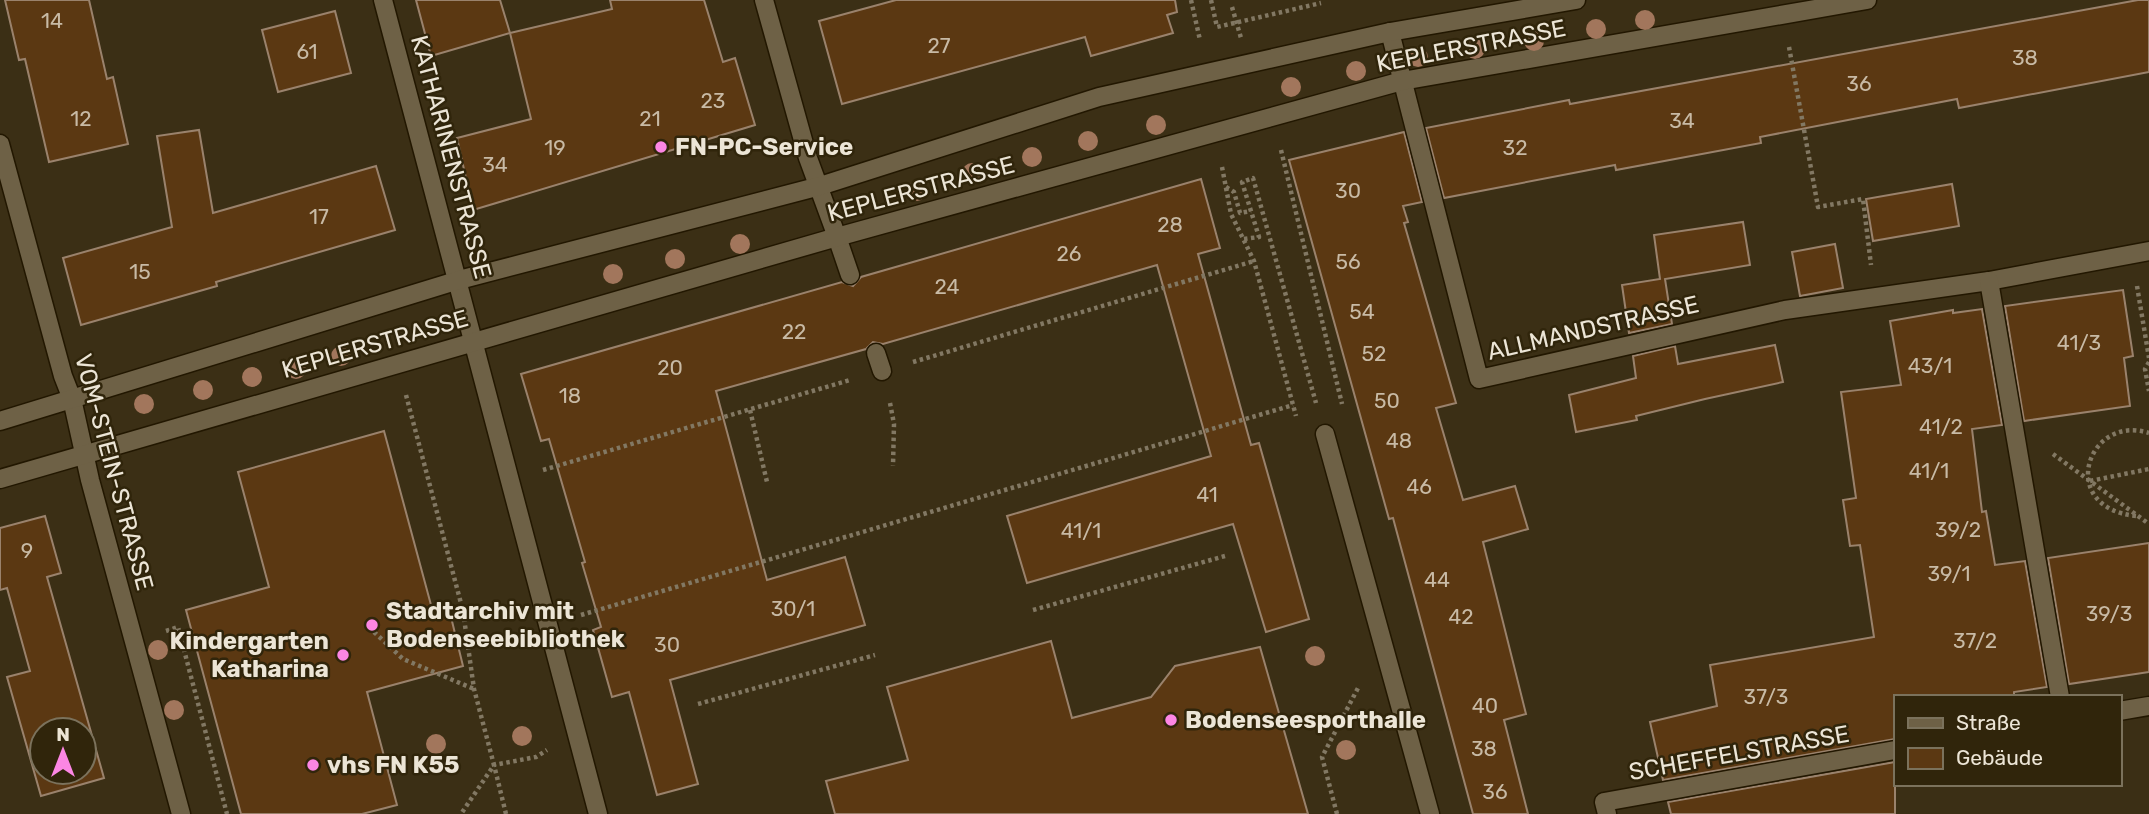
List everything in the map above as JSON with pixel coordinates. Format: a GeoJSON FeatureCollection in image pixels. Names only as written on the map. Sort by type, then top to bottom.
{"type":"FeatureCollection","features":[{"type":"Feature","properties":{"kind":"street","name":"KATHARINENSTRASSE"},"geometry":{"type":"LineString","coordinates":[[383,0],[598,814]]}},
{"type":"Feature","properties":{"kind":"street"},"geometry":{"type":"LineString","coordinates":[[764,0],[808,158],[850,275]]}},
{"type":"Feature","properties":{"kind":"street","name":"KEPLERSTRASSE"},"geometry":{"type":"LineString","coordinates":[[0,421],[459,280],[820,186],[1099,97],[1390,32],[1576,0]]}},
{"type":"Feature","properties":{"kind":"street","name":"KEPLERSTRASSE"},"geometry":{"type":"LineString","coordinates":[[0,479],[837,237],[1402,81],[1867,0]]}},
{"type":"Feature","properties":{"kind":"street","name":"ALLMANDSTRASSE"},"geometry":{"type":"LineString","coordinates":[[1390,32],[1479,379],[1785,310],[1989,281],[2149,251]]}},
{"type":"Feature","properties":{"kind":"street","name":"VOM-STEIN-STRASSE"},"geometry":{"type":"LineString","coordinates":[[0,144],[63,376],[72,399],[181,814]]}},
{"type":"Feature","properties":{"kind":"street"},"geometry":{"type":"LineString","coordinates":[[1989,281],[2060,695]]}},
{"type":"Feature","properties":{"kind":"street"},"geometry":{"type":"LineString","coordinates":[[876,353],[882,371]]}},
{"type":"Feature","properties":{"kind":"street"},"geometry":{"type":"LineString","coordinates":[[1325,434],[1430,814]]}},
{"type":"Feature","properties":{"kind":"street"},"geometry":{"type":"LineString","coordinates":[[2121,711],[2149,706]]}},
{"type":"Feature","properties":{"kind":"street","name":"SCHEFFELSTRASSE"},"geometry":{"type":"LineString","coordinates":[[1605,808],[1894,750]]}},
{"type":"Feature","properties":{"kind":"path"},"geometry":{"type":"LineString","coordinates":[[1191,0],[1201,45]]}},
{"type":"Feature","properties":{"kind":"path"},"geometry":{"type":"LineString","coordinates":[[1211,0],[1217,27],[1321,4]]}},
{"type":"Feature","properties":{"kind":"path"},"geometry":{"type":"LineString","coordinates":[[1232,7],[1241,38]]}},
{"type":"Feature","properties":{"kind":"path"},"geometry":{"type":"LineString","coordinates":[[1788,41],[1818,207],[1863,199],[1865,230]]}},
{"type":"Feature","properties":{"kind":"path"},"geometry":{"type":"LineString","coordinates":[[1281,148],[1343,407],[1325,434]]}},
{"type":"Feature","properties":{"kind":"path"},"geometry":{"type":"LineString","coordinates":[[1222,164],[1231,214],[1254,261],[1298,425]]}},
{"type":"Feature","properties":{"kind":"path"},"geometry":{"type":"LineString","coordinates":[[1244,240],[1259,237],[1242,182],[1253,178],[1325,434]]}},
{"type":"Feature","properties":{"kind":"path"},"geometry":{"type":"LineString","coordinates":[[1226,187],[1234,192],[1240,213],[1251,211]]}},
{"type":"Feature","properties":{"kind":"path"},"geometry":{"type":"LineString","coordinates":[[2137,288],[2149,360],[2145,369],[2149,391]]}},
{"type":"Feature","properties":{"kind":"path"},"geometry":{"type":"LineString","coordinates":[[882,371],[894,424],[893,466]]}},
{"type":"Feature","properties":{"kind":"path"},"geometry":{"type":"LineString","coordinates":[[405,390],[463,611],[474,689],[506,814]]}},
{"type":"Feature","properties":{"kind":"path"},"geometry":{"type":"LineString","coordinates":[[574,617],[1293,405]]}},
{"type":"Feature","properties":{"kind":"path"},"geometry":{"type":"LineString","coordinates":[[750,410],[767,482]]}},
{"type":"Feature","properties":{"kind":"path"},"geometry":{"type":"LineString","coordinates":[[2014,425],[2149,524]]}},
{"type":"Feature","properties":{"kind":"path"},"geometry":{"type":"LineString","coordinates":[[2137,516],[2105,509],[2094,499],[2089,481],[2094,451],[2107,436],[2129,430],[2149,433]]}},
{"type":"Feature","properties":{"kind":"path"},"geometry":{"type":"LineString","coordinates":[[2089,481],[2149,469]]}},
{"type":"Feature","properties":{"kind":"path"},"geometry":{"type":"LineString","coordinates":[[1033,610],[1225,556]]}},
{"type":"Feature","properties":{"kind":"path"},"geometry":{"type":"LineString","coordinates":[[178,627],[227,814]]}},
{"type":"Feature","properties":{"kind":"path"},"geometry":{"type":"LineString","coordinates":[[374,632],[403,659],[474,689]]}},
{"type":"Feature","properties":{"kind":"path"},"geometry":{"type":"LineString","coordinates":[[1337,814],[1322,757],[1383,641]]}},
{"type":"Feature","properties":{"kind":"path"},"geometry":{"type":"LineString","coordinates":[[698,704],[875,655]]}},
{"type":"Feature","properties":{"kind":"path"},"geometry":{"type":"LineString","coordinates":[[461,814],[494,765],[536,757]]}},
{"type":"Feature","properties":{"kind":"building"},"geometry":{"type":"Polygon","coordinates":[[[5,0],[89,0],[107,79],[113,77],[128,144],[49,162],[25,59],[19,60],[5,0]]]}},
{"type":"Feature","properties":{"kind":"building"},"geometry":{"type":"Polygon","coordinates":[[[416,0],[500,0],[510,33],[431,56],[416,0]]]}},
{"type":"Feature","properties":{"kind":"building"},"geometry":{"type":"Polygon","coordinates":[[[610,0],[704,0],[723,62],[735,58],[755,125],[473,210],[457,138],[531,119],[510,33],[612,9],[610,0]]]}},
{"type":"Feature","properties":{"kind":"building"},"geometry":{"type":"Polygon","coordinates":[[[896,0],[1175,0],[1177,12],[1167,15],[1173,33],[1091,56],[1085,37],[842,104],[819,21],[896,0]]]}},
{"type":"Feature","properties":{"kind":"building"},"geometry":{"type":"Polygon","coordinates":[[[2149,0],[2149,72],[1959,108],[1957,99],[1760,137],[1761,143],[1616,170],[1615,165],[1444,198],[1426,128],[1569,100],[1570,104],[2149,0]]]}},
{"type":"Feature","properties":{"kind":"building"},"geometry":{"type":"Polygon","coordinates":[[[335,11],[351,73],[278,92],[262,30],[335,11]]]}},
{"type":"Feature","properties":{"kind":"building"},"geometry":{"type":"Polygon","coordinates":[[[199,130],[213,213],[376,166],[395,230],[81,325],[63,258],[172,227],[157,136],[199,130]]]}},
{"type":"Feature","properties":{"kind":"building"},"geometry":{"type":"Polygon","coordinates":[[[1404,132],[1422,202],[1403,206],[1408,222],[1404,223],[1456,403],[1436,408],[1463,500],[1515,486],[1528,529],[1483,542],[1526,714],[1504,720],[1528,814],[1473,814],[1393,518],[1389,519],[1289,160],[1404,132]]]}},
{"type":"Feature","properties":{"kind":"building"},"geometry":{"type":"Polygon","coordinates":[[[1201,179],[1220,248],[1198,254],[1251,445],[1259,443],[1309,619],[1266,632],[1233,524],[1027,583],[1007,516],[1211,456],[1157,265],[883,344],[873,342],[866,349],[716,391],[767,580],[845,557],[865,625],[670,680],[698,784],[657,795],[629,692],[612,697],[593,630],[601,627],[582,563],[585,562],[549,439],[541,441],[521,374],[842,282],[853,286],[861,277],[1201,179]]]}},
{"type":"Feature","properties":{"kind":"building"},"geometry":{"type":"Polygon","coordinates":[[[1952,184],[1959,226],[1873,241],[1866,199],[1952,184]]]}},
{"type":"Feature","properties":{"kind":"building"},"geometry":{"type":"Polygon","coordinates":[[[1743,222],[1750,265],[1665,279],[1672,324],[1629,333],[1622,285],[1660,279],[1654,235],[1743,222]]]}},
{"type":"Feature","properties":{"kind":"building"},"geometry":{"type":"Polygon","coordinates":[[[1835,244],[1843,288],[1800,296],[1792,252],[1835,244]]]}},
{"type":"Feature","properties":{"kind":"building"},"geometry":{"type":"Polygon","coordinates":[[[2123,290],[2133,356],[2124,358],[2130,406],[2024,421],[2005,306],[2123,290]]]}},
{"type":"Feature","properties":{"kind":"building"},"geometry":{"type":"Polygon","coordinates":[[[1982,309],[2002,425],[1972,429],[1982,512],[1986,511],[1995,565],[2025,561],[2047,687],[2014,692],[2014,695],[1894,695],[1894,739],[1663,780],[1650,722],[1717,706],[1710,665],[1874,637],[1860,545],[1850,546],[1843,500],[1856,498],[1841,392],[1901,385],[1890,321],[1953,310],[1953,313],[1982,309]]]}},
{"type":"Feature","properties":{"kind":"building"},"geometry":{"type":"Polygon","coordinates":[[[1775,345],[1783,382],[1636,416],[1637,420],[1576,432],[1569,395],[1636,378],[1633,356],[1675,346],[1678,364],[1775,345]]]}},
{"type":"Feature","properties":{"kind":"building"},"geometry":{"type":"Polygon","coordinates":[[[384,431],[434,616],[450,613],[463,666],[367,692],[397,805],[362,814],[241,814],[186,610],[269,587],[238,472],[384,431]]]}},
{"type":"Feature","properties":{"kind":"building"},"geometry":{"type":"Polygon","coordinates":[[[45,516],[61,573],[47,577],[86,716],[28,716],[28,750],[7,677],[30,671],[7,588],[0,590],[0,528],[45,516]]]}},
{"type":"Feature","properties":{"kind":"building"},"geometry":{"type":"Polygon","coordinates":[[[2149,543],[2149,672],[2069,684],[2048,558],[2149,543]]]}},
{"type":"Feature","properties":{"kind":"building","name":"Bodenseesporthalle"},"geometry":{"type":"Polygon","coordinates":[[[1051,641],[1072,718],[1151,697],[1175,666],[1260,647],[1308,814],[835,814],[826,781],[908,760],[887,687],[1051,641]]]}},
{"type":"Feature","properties":{"kind":"building"},"geometry":{"type":"Polygon","coordinates":[[[98,757],[104,778],[98,780],[98,757]]]}},
{"type":"Feature","properties":{"kind":"building"},"geometry":{"type":"Polygon","coordinates":[[[1894,762],[1895,814],[1671,814],[1668,802],[1894,762]]]}},
{"type":"Feature","properties":{"kind":"building"},"geometry":{"type":"Polygon","coordinates":[[[38,786],[76,786],[41,796],[38,786]]]}},
{"type":"Feature","properties":{"kind":"place","name":"FN-PC-Service"},"geometry":{"type":"Point","coordinates":[661,147]}},
{"type":"Feature","properties":{"kind":"place","name":"Stadtarchiv mit Bodenseebibliothek"},"geometry":{"type":"Point","coordinates":[372,625]}},
{"type":"Feature","properties":{"kind":"place","name":"Kindergarten Katharina"},"geometry":{"type":"Point","coordinates":[343,655]}},
{"type":"Feature","properties":{"kind":"place","name":"Bodenseesporthalle"},"geometry":{"type":"Point","coordinates":[1171,720]}},
{"type":"Feature","properties":{"kind":"place","name":"vhs FN K55"},"geometry":{"type":"Point","coordinates":[313,765]}}]}
